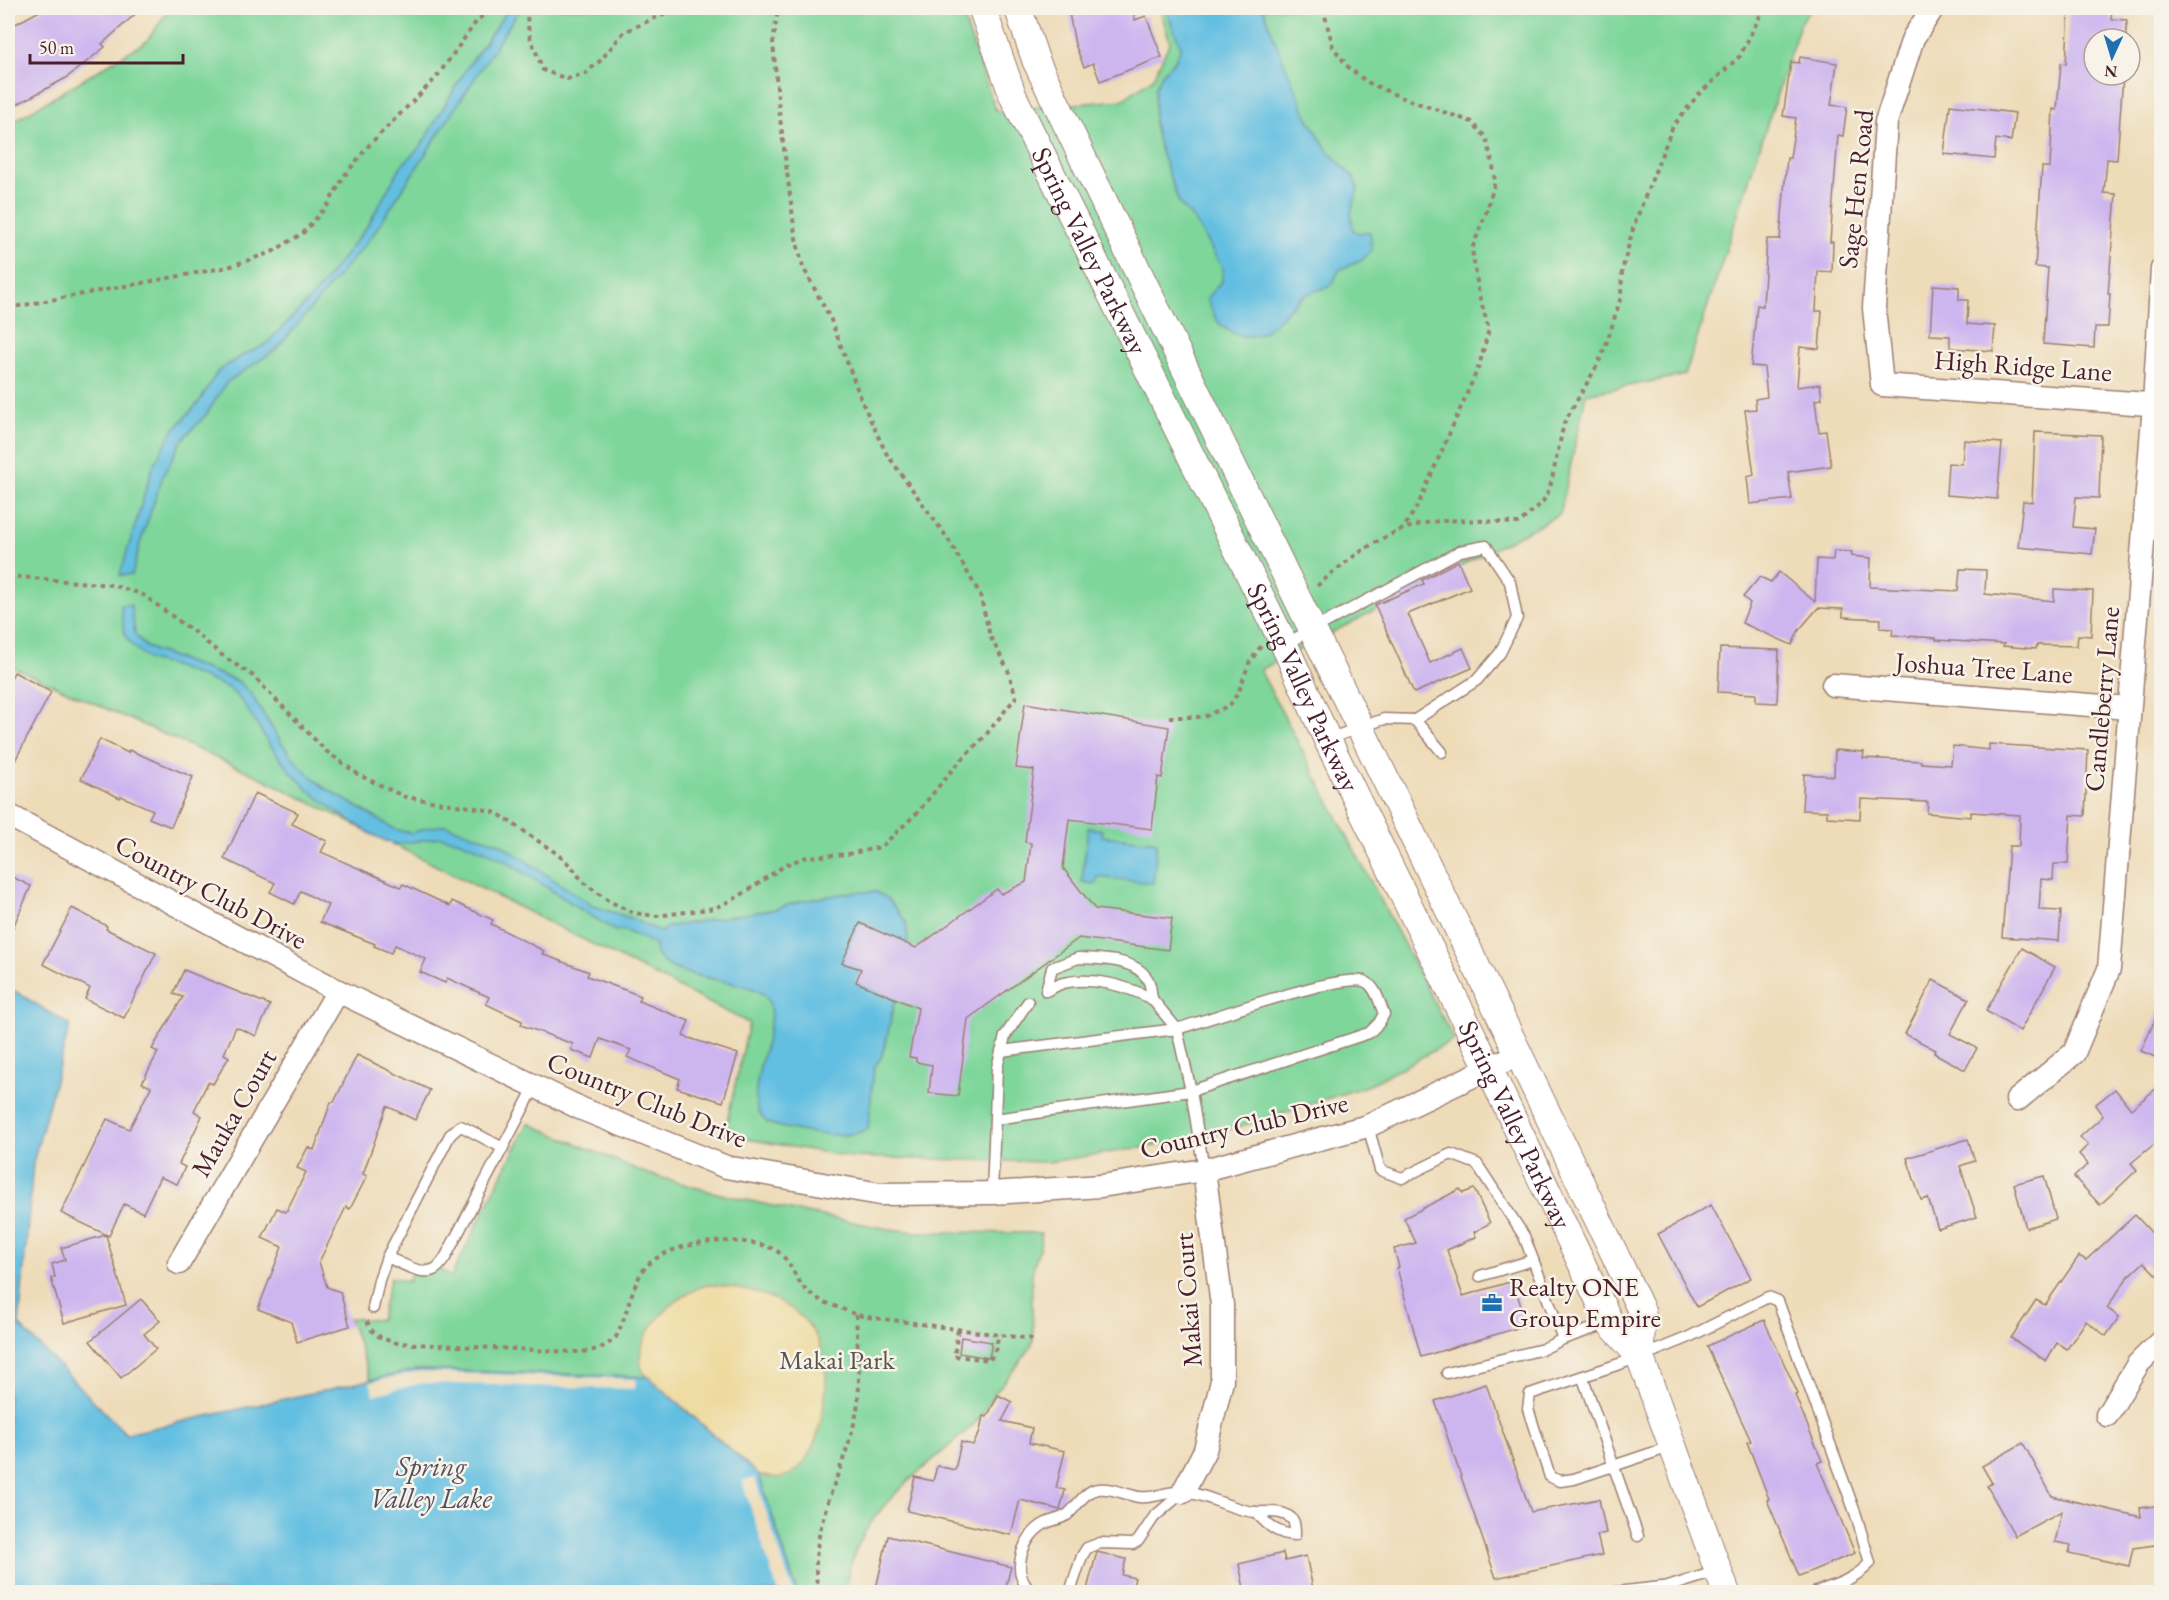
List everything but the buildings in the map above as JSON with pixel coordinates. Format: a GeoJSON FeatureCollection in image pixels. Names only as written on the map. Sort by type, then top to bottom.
{"type":"FeatureCollection","features":[{"type":"Feature","properties":{"kind":"street","name":"Spring Valley Parkway"},"geometry":{"type":"LineString","coordinates":[[982,8],[1013,96],[1280,636],[1327,739],[1489,1069],[1610,1323],[1640,1357],[1722,1582]]}},
{"type":"Feature","properties":{"kind":"street","name":"Spring Valley Parkway"},"geometry":{"type":"LineString","coordinates":[[1018,8],[1036,61],[1361,727],[1642,1312],[1640,1357]]}},
{"type":"Feature","properties":{"kind":"street","name":"Sage Hen Road"},"geometry":{"type":"LineString","coordinates":[[1881,385],[1874,309],[1886,122],[1913,38],[1933,8]]}},
{"type":"Feature","properties":{"kind":"street","name":"Candleberry Lane"},"geometry":{"type":"LineString","coordinates":[[2018,1100],[2074,1053],[2109,969],[2129,708],[2158,404],[2162,269]]}},
{"type":"Feature","properties":{"kind":"street","name":"High Ridge Lane"},"geometry":{"type":"LineString","coordinates":[[1881,385],[2158,404]]}},
{"type":"Feature","properties":{"kind":"street","name":"Joshua Tree Lane"},"geometry":{"type":"LineString","coordinates":[[1833,685],[2129,708]]}},
{"type":"Feature","properties":{"kind":"street","name":"Country Club Drive"},"geometry":{"type":"LineString","coordinates":[[8,815],[338,992],[582,1109],[726,1167],[880,1194],[992,1193],[1101,1186],[1204,1170],[1368,1126],[1519,1054]]}},
{"type":"Feature","properties":{"kind":"street","name":"Mauka Court"},"geometry":{"type":"LineString","coordinates":[[179,1263],[338,992]]}},
{"type":"Feature","properties":{"kind":"street","name":"Makai Court"},"geometry":{"type":"LineString","coordinates":[[1184,1492],[1205,1450],[1222,1381],[1221,1305],[1204,1170]]}},
{"type":"Feature","properties":{"kind":"street"},"geometry":{"type":"LineString","coordinates":[[2107,1415],[2138,1364],[2162,1340]]}},
{"type":"Feature","properties":{"kind":"lane"},"geometry":{"type":"LineString","coordinates":[[1280,636],[1312,629],[1460,551],[1486,546],[1510,582],[1517,618],[1500,653],[1477,680],[1415,720],[1384,719],[1327,739]]}},
{"type":"Feature","properties":{"kind":"lane"},"geometry":{"type":"LineString","coordinates":[[1415,720],[1442,752]]}},
{"type":"Feature","properties":{"kind":"lane"},"geometry":{"type":"LineString","coordinates":[[1152,999],[1149,981],[1141,972],[1131,966],[1100,959],[1077,958],[1052,968],[1046,991],[1063,983],[1085,982],[1116,985],[1137,991],[1152,999],[1177,1029],[1191,1091],[1204,1170]]}},
{"type":"Feature","properties":{"kind":"lane"},"geometry":{"type":"LineString","coordinates":[[995,1119],[1191,1091],[1369,1033],[1384,1014],[1373,987],[1365,981],[1354,979],[1310,987],[1177,1029],[1001,1051]]}},
{"type":"Feature","properties":{"kind":"lane"},"geometry":{"type":"LineString","coordinates":[[992,1193],[997,1068],[1005,1036],[1028,1002]]}},
{"type":"Feature","properties":{"kind":"lane"},"geometry":{"type":"LineString","coordinates":[[387,1257],[423,1271],[437,1268],[445,1258],[535,1086]]}},
{"type":"Feature","properties":{"kind":"lane"},"geometry":{"type":"LineString","coordinates":[[372,1308],[387,1257],[450,1135],[460,1126],[502,1148]]}},
{"type":"Feature","properties":{"kind":"lane"},"geometry":{"type":"LineString","coordinates":[[1368,1126],[1380,1170],[1402,1178],[1451,1154],[1477,1164],[1524,1236],[1563,1339]]}},
{"type":"Feature","properties":{"kind":"lane"},"geometry":{"type":"LineString","coordinates":[[1480,1275],[1533,1260]]}},
{"type":"Feature","properties":{"kind":"lane"},"geometry":{"type":"LineString","coordinates":[[1673,1445],[1574,1479],[1560,1481],[1550,1477],[1528,1410],[1530,1394],[1640,1357],[1686,1338],[1768,1297],[1778,1301],[1856,1515],[1870,1563],[1861,1572],[1841,1584],[1816,1593]]}},
{"type":"Feature","properties":{"kind":"lane"},"geometry":{"type":"LineString","coordinates":[[1447,1373],[1542,1349],[1563,1339],[1610,1323]]}},
{"type":"Feature","properties":{"kind":"lane"},"geometry":{"type":"LineString","coordinates":[[1583,1378],[1638,1536]]}},
{"type":"Feature","properties":{"kind":"lane"},"geometry":{"type":"LineString","coordinates":[[1032,1593],[1025,1585],[1020,1567],[1023,1548],[1036,1530],[1070,1513],[1087,1494],[1099,1489],[1150,1497],[1184,1492],[1256,1512]]}},
{"type":"Feature","properties":{"kind":"lane"},"geometry":{"type":"LineString","coordinates":[[1070,1593],[1082,1556],[1087,1548],[1100,1543],[1133,1544],[1138,1541],[1154,1517],[1184,1492]]}},
{"type":"Feature","properties":{"kind":"lane"},"geometry":{"type":"LineString","coordinates":[[1616,1593],[1673,1589],[1722,1582]]}},
{"type":"Feature","properties":{"kind":"path"},"geometry":{"type":"LineString","coordinates":[[8,308],[228,267],[272,252],[303,233],[327,206],[345,175],[370,144],[436,78],[490,8]]}},
{"type":"Feature","properties":{"kind":"path"},"geometry":{"type":"LineString","coordinates":[[526,8],[529,34],[543,70],[567,79],[585,74],[601,60],[624,32],[677,8]]}},
{"type":"Feature","properties":{"kind":"path"},"geometry":{"type":"LineString","coordinates":[[8,576],[112,585],[142,594],[223,656],[252,675],[326,752],[359,775],[405,797],[497,813],[556,853],[572,867],[583,882],[607,900],[633,913],[657,916],[715,908],[738,897],[787,864],[807,857],[848,854],[881,847],[918,812],[951,771],[986,736],[1016,697],[1008,670],[990,636],[981,594],[948,539],[886,453],[863,404],[831,320],[803,267],[795,234],[779,110],[773,43],[778,8]]}},
{"type":"Feature","properties":{"kind":"path"},"geometry":{"type":"LineString","coordinates":[[1323,8],[1333,47],[1349,68],[1367,82],[1398,96],[1472,122],[1486,138],[1496,182],[1472,249],[1479,295],[1490,329],[1479,366],[1418,505],[1402,531]]}},
{"type":"Feature","properties":{"kind":"path"},"geometry":{"type":"LineString","coordinates":[[1299,604],[1342,564],[1384,538],[1420,524],[1457,520],[1519,523],[1542,503],[1550,488],[1564,423],[1598,364],[1607,342],[1621,297],[1622,271],[1634,225],[1673,126],[1698,95],[1740,56],[1764,8]]}},
{"type":"Feature","properties":{"kind":"path"},"geometry":{"type":"LineString","coordinates":[[1168,717],[1204,717],[1230,705],[1239,692],[1250,663],[1266,637],[1280,636]]}},
{"type":"Feature","properties":{"kind":"path"},"geometry":{"type":"LineString","coordinates":[[367,1319],[370,1329],[376,1335],[398,1343],[572,1352],[595,1350],[608,1344],[616,1336],[645,1269],[662,1255],[680,1247],[731,1241],[756,1243],[776,1250],[810,1294],[856,1314],[1033,1339]]}},
{"type":"Feature","properties":{"kind":"path"},"geometry":{"type":"LineString","coordinates":[[818,1593],[816,1561],[819,1529],[857,1412],[856,1314]]}},
{"type":"Feature","properties":{"kind":"path"},"geometry":{"type":"LineString","coordinates":[[958,1330],[954,1356],[969,1359],[990,1360],[997,1346],[998,1334]]}},
{"type":"Feature","properties":{"kind":"green space"},"geometry":{"type":"Polygon","coordinates":[[[170,8],[960,8],[996,111],[1122,100],[1153,78],[1170,42],[1160,8],[1811,8],[1800,24],[1685,375],[1586,394],[1560,514],[1260,670],[1454,1040],[1369,1085],[1204,1138],[1048,1162],[850,1157],[724,1135],[749,1023],[264,779],[8,665],[8,125],[147,41],[170,8]]]}},
{"type":"Feature","properties":{"kind":"green space","name":"Makai Park"},"geometry":{"type":"Polygon","coordinates":[[[528,1123],[645,1173],[785,1209],[916,1232],[1041,1233],[1032,1271],[1033,1341],[1031,1347],[994,1394],[976,1422],[911,1479],[874,1518],[860,1540],[851,1564],[846,1592],[797,1592],[759,1475],[648,1377],[417,1370],[371,1380],[349,1318],[380,1320],[391,1277],[408,1282],[411,1273],[422,1264],[433,1264],[451,1277],[528,1123]]]}},
{"type":"Feature","properties":{"kind":"sand"},"geometry":{"type":"Polygon","coordinates":[[[707,1285],[742,1289],[776,1300],[794,1311],[808,1325],[818,1341],[824,1359],[826,1379],[825,1401],[820,1424],[807,1457],[799,1468],[786,1476],[759,1475],[643,1372],[640,1359],[642,1345],[648,1331],[669,1307],[682,1297],[707,1285]]]}},
{"type":"Feature","properties":{"kind":"water"},"geometry":{"type":"Polygon","coordinates":[[[509,8],[518,12],[372,236],[277,349],[227,382],[206,415],[182,440],[163,476],[140,543],[132,575],[120,575],[153,466],[172,432],[199,402],[218,371],[243,355],[265,345],[315,294],[368,225],[401,166],[421,146],[465,71],[509,8]]]}},
{"type":"Feature","properties":{"kind":"water"},"geometry":{"type":"Polygon","coordinates":[[[1165,8],[1263,8],[1308,118],[1328,151],[1354,178],[1358,189],[1351,212],[1353,230],[1359,233],[1370,232],[1372,250],[1362,260],[1339,270],[1328,287],[1304,296],[1267,330],[1258,334],[1239,335],[1221,326],[1215,316],[1207,298],[1222,281],[1223,269],[1195,221],[1179,203],[1158,143],[1154,123],[1155,89],[1162,74],[1175,60],[1181,47],[1165,8]]]}},
{"type":"Feature","properties":{"kind":"water"},"geometry":{"type":"Polygon","coordinates":[[[121,605],[131,605],[135,634],[146,647],[238,681],[251,694],[281,742],[300,766],[322,786],[396,830],[412,833],[445,825],[499,843],[593,906],[631,918],[661,932],[667,927],[775,909],[801,901],[854,892],[876,892],[887,898],[906,922],[908,939],[886,1042],[881,1058],[874,1067],[868,1129],[858,1133],[832,1135],[804,1132],[767,1123],[757,1108],[756,1096],[770,1018],[770,1005],[765,996],[739,984],[701,977],[668,966],[658,957],[655,944],[623,930],[615,931],[488,852],[457,840],[441,837],[394,845],[371,834],[307,789],[269,744],[244,704],[229,688],[171,665],[149,660],[132,645],[124,634],[121,605]]]}},
{"type":"Feature","properties":{"kind":"water"},"geometry":{"type":"Polygon","coordinates":[[[1088,828],[1102,830],[1102,836],[1157,842],[1153,883],[1097,877],[1096,884],[1082,882],[1088,828]]]}},
{"type":"Feature","properties":{"kind":"water","name":"Spring Valley Lake"},"geometry":{"type":"Polygon","coordinates":[[[8,987],[70,1025],[33,1163],[19,1325],[126,1434],[416,1370],[648,1377],[759,1475],[797,1592],[8,1592],[8,987]]]}},
{"type":"Feature","properties":{"kind":"pier"},"geometry":{"type":"Polygon","coordinates":[[[417,1372],[636,1379],[635,1389],[422,1383],[374,1395],[370,1382],[417,1372]]]}},
{"type":"Feature","properties":{"kind":"pier"},"geometry":{"type":"Polygon","coordinates":[[[755,1478],[793,1592],[778,1592],[742,1481],[755,1478]]]}},
{"type":"Feature","properties":{"kind":"place","name":"Realty ONE Group Empire"},"geometry":{"type":"Point","coordinates":[1492,1303]}}]}
